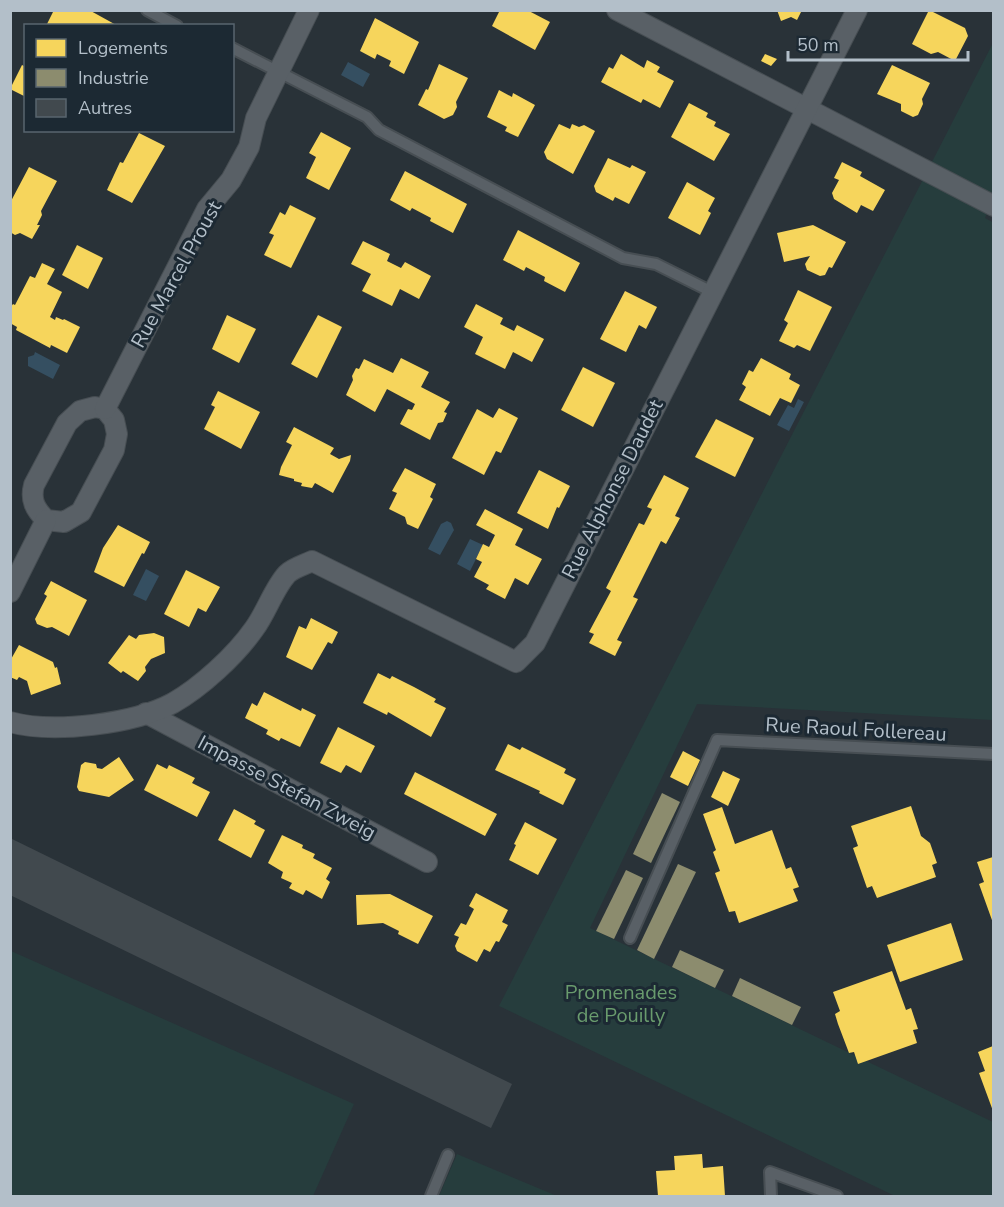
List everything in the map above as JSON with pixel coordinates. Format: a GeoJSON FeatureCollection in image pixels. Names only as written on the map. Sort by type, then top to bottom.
{"type":"FeatureCollection","features":[{"type":"Feature","properties":{"kind":"street","name":"Rue Marcel Proust"},"geometry":{"type":"LineString","coordinates":[[105,409],[207,209],[231,180],[249,147],[256,118],[309,10]]}},
{"type":"Feature","properties":{"kind":"street"},"geometry":{"type":"LineString","coordinates":[[617,10],[993,206]]}},
{"type":"Feature","properties":{"kind":"street","name":"Rue Alphonse Daudet"},"geometry":{"type":"LineString","coordinates":[[146,713],[172,703],[195,688],[227,661],[254,630],[288,573],[312,561],[516,662],[535,643],[857,10]]}},
{"type":"Feature","properties":{"kind":"street"},"geometry":{"type":"LineString","coordinates":[[95,407],[105,409],[114,420],[117,434],[116,444],[85,506],[73,518],[63,522],[46,520],[34,505],[33,489],[60,434],[70,419],[80,411],[95,407]]}},
{"type":"Feature","properties":{"kind":"street"},"geometry":{"type":"LineString","coordinates":[[10,592],[46,520]]}},
{"type":"Feature","properties":{"kind":"street"},"geometry":{"type":"LineString","coordinates":[[10,722],[63,727],[108,722],[146,713]]}},
{"type":"Feature","properties":{"kind":"street","name":"Impasse Stefan Zweig"},"geometry":{"type":"LineString","coordinates":[[146,713],[427,862]]}},
{"type":"Feature","properties":{"kind":"lane"},"geometry":{"type":"LineString","coordinates":[[147,10],[173,24]]}},
{"type":"Feature","properties":{"kind":"lane"},"geometry":{"type":"LineString","coordinates":[[234,49],[367,117],[379,130],[624,258],[656,264],[712,292]]}},
{"type":"Feature","properties":{"kind":"lane","name":"Rue Raoul Follereau"},"geometry":{"type":"LineString","coordinates":[[630,938],[717,740],[993,754]]}},
{"type":"Feature","properties":{"kind":"lane"},"geometry":{"type":"LineString","coordinates":[[431,1197],[448,1155]]}},
{"type":"Feature","properties":{"kind":"lane"},"geometry":{"type":"LineString","coordinates":[[771,1197],[770,1172],[837,1197]]}},
{"type":"Feature","properties":{"kind":"green space","name":"Promenades de Pouilly"},"geometry":{"type":"Polygon","coordinates":[[[993,43],[993,200],[985,218],[994,223],[993,720],[697,704],[590,928],[993,1122],[993,1196],[895,1196],[499,1006],[993,43]]]}},
{"type":"Feature","properties":{"kind":"green space"},"geometry":{"type":"Polygon","coordinates":[[[11,951],[354,1104],[313,1196],[11,1196],[11,951]]]}},
{"type":"Feature","properties":{"kind":"green space"},"geometry":{"type":"Polygon","coordinates":[[[457,1154],[557,1196],[439,1196],[457,1154]]]}},
{"type":"Feature","properties":{"kind":"water"},"geometry":{"type":"Polygon","coordinates":[[[348,62],[370,74],[363,87],[341,75],[348,62]]]}},
{"type":"Feature","properties":{"kind":"water"},"geometry":{"type":"Polygon","coordinates":[[[35,352],[60,365],[53,379],[28,366],[28,357],[34,355],[35,352]]]}},
{"type":"Feature","properties":{"kind":"water"},"geometry":{"type":"Polygon","coordinates":[[[798,399],[804,402],[789,431],[777,425],[788,405],[794,408],[798,399]]]}},
{"type":"Feature","properties":{"kind":"water"},"geometry":{"type":"Polygon","coordinates":[[[447,521],[451,523],[454,530],[440,555],[428,549],[441,524],[447,521]]]}},
{"type":"Feature","properties":{"kind":"water"},"geometry":{"type":"Polygon","coordinates":[[[470,539],[483,545],[470,571],[457,564],[470,539]]]}},
{"type":"Feature","properties":{"kind":"water"},"geometry":{"type":"Polygon","coordinates":[[[146,569],[159,576],[146,601],[133,595],[146,569]]]}},
{"type":"Feature","properties":{"kind":"building: Logements"},"geometry":{"type":"Polygon","coordinates":[[[54,10],[89,10],[114,24],[47,24],[54,10]]]}},
{"type":"Feature","properties":{"kind":"building: Logements"},"geometry":{"type":"Polygon","coordinates":[[[500,10],[527,10],[550,22],[535,50],[492,26],[500,10]]]}},
{"type":"Feature","properties":{"kind":"building: Logements"},"geometry":{"type":"Polygon","coordinates":[[[777,10],[802,10],[797,20],[791,17],[781,21],[777,10]]]}},
{"type":"Feature","properties":{"kind":"building: Logements"},"geometry":{"type":"Polygon","coordinates":[[[929,10],[965,28],[968,36],[955,61],[938,52],[931,54],[912,44],[929,10]]]}},
{"type":"Feature","properties":{"kind":"building: Logements"},"geometry":{"type":"Polygon","coordinates":[[[375,18],[419,42],[404,74],[389,66],[391,61],[377,54],[375,59],[360,51],[375,18]]]}},
{"type":"Feature","properties":{"kind":"building: Logements"},"geometry":{"type":"Polygon","coordinates":[[[621,54],[644,68],[647,60],[660,67],[657,72],[674,81],[660,108],[643,99],[641,103],[601,82],[609,67],[613,69],[621,54]]]}},
{"type":"Feature","properties":{"kind":"building: Logements"},"geometry":{"type":"Polygon","coordinates":[[[765,54],[777,59],[771,66],[761,61],[765,54]]]}},
{"type":"Feature","properties":{"kind":"building: Logements"},"geometry":{"type":"Polygon","coordinates":[[[439,64],[468,78],[456,102],[457,107],[453,115],[444,119],[418,105],[426,89],[428,90],[439,64]]]}},
{"type":"Feature","properties":{"kind":"building: Logements"},"geometry":{"type":"Polygon","coordinates":[[[22,65],[24,66],[24,96],[10,89],[22,65]]]}},
{"type":"Feature","properties":{"kind":"building: Logements"},"geometry":{"type":"Polygon","coordinates":[[[892,65],[930,83],[922,99],[923,104],[918,115],[913,117],[901,111],[901,104],[877,94],[892,65]]]}},
{"type":"Feature","properties":{"kind":"building: Logements"},"geometry":{"type":"Polygon","coordinates":[[[499,90],[512,97],[513,93],[535,105],[518,137],[505,131],[507,127],[487,117],[499,90]]]}},
{"type":"Feature","properties":{"kind":"building: Logements"},"geometry":{"type":"Polygon","coordinates":[[[689,103],[708,113],[706,117],[716,122],[714,126],[730,134],[714,161],[671,137],[689,103]]]}},
{"type":"Feature","properties":{"kind":"building: Logements"},"geometry":{"type":"Polygon","coordinates":[[[559,124],[570,129],[572,124],[579,127],[584,125],[595,131],[573,174],[547,159],[544,152],[559,124]]]}},
{"type":"Feature","properties":{"kind":"building: Logements"},"geometry":{"type":"Polygon","coordinates":[[[321,132],[351,148],[329,190],[306,178],[316,157],[309,153],[321,132]]]}},
{"type":"Feature","properties":{"kind":"building: Logements"},"geometry":{"type":"Polygon","coordinates":[[[139,133],[165,146],[132,203],[107,190],[120,162],[123,163],[139,133]]]}},
{"type":"Feature","properties":{"kind":"building: Logements"},"geometry":{"type":"Polygon","coordinates":[[[608,158],[646,172],[629,204],[615,197],[613,201],[596,192],[594,186],[608,158]]]}},
{"type":"Feature","properties":{"kind":"building: Logements"},"geometry":{"type":"Polygon","coordinates":[[[842,162],[862,172],[860,176],[885,190],[873,211],[861,205],[857,213],[834,199],[832,193],[839,180],[834,178],[842,162]]]}},
{"type":"Feature","properties":{"kind":"building: Logements"},"geometry":{"type":"Polygon","coordinates":[[[29,167],[57,181],[41,211],[42,215],[37,225],[40,225],[32,239],[20,233],[15,235],[10,232],[10,203],[29,167]]]}},
{"type":"Feature","properties":{"kind":"building: Logements"},"geometry":{"type":"Polygon","coordinates":[[[405,171],[467,204],[453,233],[412,208],[410,211],[390,200],[405,171]]]}},
{"type":"Feature","properties":{"kind":"building: Logements"},"geometry":{"type":"Polygon","coordinates":[[[687,182],[715,198],[708,211],[711,213],[700,235],[668,218],[687,182]]]}},
{"type":"Feature","properties":{"kind":"building: Logements"},"geometry":{"type":"Polygon","coordinates":[[[290,205],[316,218],[291,268],[264,255],[274,235],[269,233],[280,212],[285,215],[290,205]]]}},
{"type":"Feature","properties":{"kind":"building: Logements"},"geometry":{"type":"Polygon","coordinates":[[[813,225],[846,242],[832,268],[829,267],[825,275],[820,276],[807,270],[805,264],[810,256],[784,262],[777,233],[813,225]]]}},
{"type":"Feature","properties":{"kind":"building: Logements"},"geometry":{"type":"Polygon","coordinates":[[[518,230],[580,263],[565,292],[544,281],[545,277],[526,267],[524,271],[503,260],[518,230]]]}},
{"type":"Feature","properties":{"kind":"building: Logements"},"geometry":{"type":"Polygon","coordinates":[[[363,241],[390,254],[387,261],[401,268],[405,262],[431,276],[419,299],[400,289],[392,306],[362,291],[371,274],[351,264],[363,241]]]}},
{"type":"Feature","properties":{"kind":"building: Logements"},"geometry":{"type":"Polygon","coordinates":[[[77,245],[103,258],[88,289],[62,275],[77,245]]]}},
{"type":"Feature","properties":{"kind":"building: Logements"},"geometry":{"type":"Polygon","coordinates":[[[42,263],[55,269],[47,284],[62,292],[50,317],[55,320],[56,317],[64,319],[80,327],[67,353],[51,345],[50,348],[16,330],[17,327],[10,323],[10,308],[13,304],[15,305],[30,276],[35,278],[42,263]]]}},
{"type":"Feature","properties":{"kind":"building: Logements"},"geometry":{"type":"Polygon","coordinates":[[[798,290],[832,307],[810,351],[797,345],[794,348],[779,341],[788,323],[784,320],[798,290]]]}},
{"type":"Feature","properties":{"kind":"building: Logements"},"geometry":{"type":"Polygon","coordinates":[[[625,291],[657,307],[646,329],[639,325],[626,352],[600,339],[625,291]]]}},
{"type":"Feature","properties":{"kind":"building: Logements"},"geometry":{"type":"Polygon","coordinates":[[[476,304],[503,318],[500,324],[514,331],[517,325],[544,339],[532,362],[513,352],[505,369],[475,354],[483,337],[464,327],[476,304]]]}},
{"type":"Feature","properties":{"kind":"building: Logements"},"geometry":{"type":"Polygon","coordinates":[[[227,315],[256,329],[239,363],[212,349],[227,315]]]}},
{"type":"Feature","properties":{"kind":"building: Logements"},"geometry":{"type":"Polygon","coordinates":[[[318,315],[342,327],[317,378],[291,364],[318,315]]]}},
{"type":"Feature","properties":{"kind":"building: Logements"},"geometry":{"type":"Polygon","coordinates":[[[401,358],[429,372],[421,387],[450,402],[444,412],[447,413],[443,422],[438,423],[430,440],[400,424],[408,409],[412,410],[415,404],[387,389],[375,412],[346,395],[356,368],[359,369],[364,359],[393,373],[401,358]]]}},
{"type":"Feature","properties":{"kind":"building: Logements"},"geometry":{"type":"Polygon","coordinates":[[[761,358],[791,374],[789,379],[800,385],[791,403],[780,398],[770,416],[739,400],[746,387],[742,384],[749,370],[753,372],[761,358]]]}},
{"type":"Feature","properties":{"kind":"building: Logements"},"geometry":{"type":"Polygon","coordinates":[[[583,367],[615,383],[593,427],[561,410],[583,367]]]}},
{"type":"Feature","properties":{"kind":"building: Logements"},"geometry":{"type":"Polygon","coordinates":[[[218,391],[260,412],[241,449],[204,429],[215,407],[211,405],[218,391]]]}},
{"type":"Feature","properties":{"kind":"building: Logements"},"geometry":{"type":"Polygon","coordinates":[[[499,408],[518,418],[501,453],[496,451],[484,475],[452,458],[477,409],[493,418],[499,408]]]}},
{"type":"Feature","properties":{"kind":"building: Logements"},"geometry":{"type":"Polygon","coordinates":[[[716,419],[754,438],[735,477],[695,457],[716,419]]]}},
{"type":"Feature","properties":{"kind":"building: Logements"},"geometry":{"type":"Polygon","coordinates":[[[294,427],[334,448],[330,454],[339,459],[351,455],[333,493],[315,483],[312,488],[301,486],[302,483],[294,479],[279,475],[292,445],[286,442],[294,427]]]}},
{"type":"Feature","properties":{"kind":"building: Logements"},"geometry":{"type":"Polygon","coordinates":[[[405,468],[436,484],[430,497],[433,499],[418,529],[407,524],[405,517],[389,509],[397,493],[392,491],[405,468]]]}},
{"type":"Feature","properties":{"kind":"building: Logements"},"geometry":{"type":"Polygon","coordinates":[[[539,470],[570,486],[559,508],[557,507],[548,529],[517,513],[539,470]]]}},
{"type":"Feature","properties":{"kind":"building: Logements"},"geometry":{"type":"Polygon","coordinates":[[[664,475],[689,488],[675,516],[680,518],[666,544],[661,541],[633,597],[638,599],[617,640],[622,642],[615,656],[589,643],[594,634],[589,632],[611,591],[606,588],[639,523],[644,525],[652,509],[647,507],[664,475]]]}},
{"type":"Feature","properties":{"kind":"building: Logements"},"geometry":{"type":"Polygon","coordinates":[[[485,509],[523,529],[515,545],[542,559],[528,585],[515,578],[505,599],[486,589],[489,585],[474,577],[482,562],[476,559],[483,544],[489,547],[495,535],[476,525],[485,509]]]}},
{"type":"Feature","properties":{"kind":"building: Logements"},"geometry":{"type":"Polygon","coordinates":[[[118,525],[150,542],[124,587],[94,572],[103,548],[118,525]]]}},
{"type":"Feature","properties":{"kind":"building: Logements"},"geometry":{"type":"Polygon","coordinates":[[[186,570],[220,587],[206,612],[198,608],[189,627],[164,614],[186,570]]]}},
{"type":"Feature","properties":{"kind":"building: Logements"},"geometry":{"type":"Polygon","coordinates":[[[51,581],[87,600],[69,636],[52,627],[47,628],[37,624],[35,619],[47,596],[44,594],[51,581]]]}},
{"type":"Feature","properties":{"kind":"building: Logements"},"geometry":{"type":"Polygon","coordinates":[[[311,618],[338,632],[332,644],[328,642],[312,670],[286,657],[299,626],[306,629],[311,618]]]}},
{"type":"Feature","properties":{"kind":"building: Logements"},"geometry":{"type":"Polygon","coordinates":[[[154,633],[164,637],[165,653],[151,659],[145,667],[146,671],[138,681],[123,671],[121,673],[108,663],[129,635],[136,639],[139,635],[154,633]]]}},
{"type":"Feature","properties":{"kind":"building: Logements"},"geometry":{"type":"Polygon","coordinates":[[[19,645],[53,662],[55,668],[57,667],[61,684],[31,695],[27,681],[19,677],[17,680],[10,677],[10,661],[19,645]]]}},
{"type":"Feature","properties":{"kind":"building: Logements"},"geometry":{"type":"Polygon","coordinates":[[[378,673],[390,679],[392,676],[414,687],[436,699],[434,702],[446,708],[431,737],[388,712],[387,715],[363,703],[378,673]]]}},
{"type":"Feature","properties":{"kind":"building: Logements"},"geometry":{"type":"Polygon","coordinates":[[[264,692],[301,711],[302,708],[316,715],[300,747],[281,738],[279,741],[266,734],[268,730],[245,718],[252,703],[257,706],[264,692]]]}},
{"type":"Feature","properties":{"kind":"building: Logements"},"geometry":{"type":"Polygon","coordinates":[[[338,727],[375,746],[361,773],[346,765],[341,773],[320,763],[338,727]]]}},
{"type":"Feature","properties":{"kind":"building: Logements"},"geometry":{"type":"Polygon","coordinates":[[[508,744],[520,750],[522,747],[566,769],[564,773],[576,779],[563,805],[539,793],[540,791],[495,770],[508,744]]]}},
{"type":"Feature","properties":{"kind":"building: Logements"},"geometry":{"type":"Polygon","coordinates":[[[683,751],[700,760],[688,786],[670,777],[683,751]]]}},
{"type":"Feature","properties":{"kind":"building: Logements"},"geometry":{"type":"Polygon","coordinates":[[[119,757],[134,780],[109,797],[79,791],[77,787],[81,765],[85,762],[96,764],[97,768],[102,769],[119,757]]]}},
{"type":"Feature","properties":{"kind":"building: Logements"},"geometry":{"type":"Polygon","coordinates":[[[157,764],[167,769],[169,765],[195,778],[192,783],[210,792],[197,817],[144,790],[157,764]]]}},
{"type":"Feature","properties":{"kind":"building: Logements"},"geometry":{"type":"Polygon","coordinates":[[[723,771],[740,779],[728,806],[711,797],[723,771]]]}},
{"type":"Feature","properties":{"kind":"building: Logements"},"geometry":{"type":"Polygon","coordinates":[[[415,772],[497,814],[485,836],[404,794],[415,772]]]}},
{"type":"Feature","properties":{"kind":"building: Logements"},"geometry":{"type":"Polygon","coordinates":[[[911,806],[921,836],[930,843],[937,863],[932,865],[936,877],[877,898],[872,886],[867,888],[853,848],[858,846],[851,826],[911,806]]]}},
{"type":"Feature","properties":{"kind":"building: Logements"},"geometry":{"type":"Polygon","coordinates":[[[722,807],[735,844],[772,830],[786,869],[791,867],[799,887],[793,889],[798,901],[739,923],[735,911],[729,912],[715,873],[720,871],[713,852],[716,850],[703,814],[722,807]]]}},
{"type":"Feature","properties":{"kind":"building: Logements"},"geometry":{"type":"Polygon","coordinates":[[[234,809],[256,821],[254,824],[265,830],[251,858],[218,840],[234,809]]]}},
{"type":"Feature","properties":{"kind":"building: Logements"},"geometry":{"type":"Polygon","coordinates":[[[525,822],[557,839],[538,875],[509,860],[525,822]]]}},
{"type":"Feature","properties":{"kind":"building: Logements"},"geometry":{"type":"Polygon","coordinates":[[[282,835],[303,845],[302,848],[315,854],[313,858],[332,868],[326,879],[330,882],[322,899],[306,890],[303,895],[289,888],[292,883],[281,878],[283,872],[268,863],[282,835]]]}},
{"type":"Feature","properties":{"kind":"building: Logements"},"geometry":{"type":"Polygon","coordinates":[[[993,857],[993,923],[979,884],[984,882],[977,862],[993,857]]]}},
{"type":"Feature","properties":{"kind":"building: Logements"},"geometry":{"type":"Polygon","coordinates":[[[476,893],[508,910],[502,922],[508,925],[499,942],[496,941],[490,952],[484,949],[477,962],[457,951],[455,946],[459,937],[454,935],[461,923],[466,925],[474,909],[469,906],[476,893]]]}},
{"type":"Feature","properties":{"kind":"building: Logements"},"geometry":{"type":"Polygon","coordinates":[[[390,894],[433,916],[418,944],[383,923],[357,925],[356,895],[390,894]]]}},
{"type":"Feature","properties":{"kind":"building: Logements"},"geometry":{"type":"Polygon","coordinates":[[[951,923],[963,960],[900,982],[887,945],[951,923]]]}},
{"type":"Feature","properties":{"kind":"building: Logements"},"geometry":{"type":"Polygon","coordinates":[[[892,971],[906,1010],[911,1008],[918,1029],[913,1030],[917,1043],[858,1064],[854,1052],[849,1053],[838,1024],[835,1014],[840,1011],[833,992],[892,971]]]}},
{"type":"Feature","properties":{"kind":"building: Logements"},"geometry":{"type":"Polygon","coordinates":[[[993,1046],[993,1111],[979,1073],[985,1071],[978,1052],[993,1046]]]}},
{"type":"Feature","properties":{"kind":"building: Logements"},"geometry":{"type":"Polygon","coordinates":[[[702,1154],[703,1168],[723,1166],[725,1196],[658,1196],[656,1171],[675,1170],[674,1156],[702,1154]]]}},
{"type":"Feature","properties":{"kind":"building: Industrie"},"geometry":{"type":"Polygon","coordinates":[[[662,793],[680,802],[651,863],[633,854],[662,793]]]}},
{"type":"Feature","properties":{"kind":"building: Industrie"},"geometry":{"type":"Polygon","coordinates":[[[678,864],[696,872],[654,959],[637,950],[678,864]]]}},
{"type":"Feature","properties":{"kind":"building: Industrie"},"geometry":{"type":"Polygon","coordinates":[[[626,870],[643,878],[614,939],[596,931],[626,870]]]}},
{"type":"Feature","properties":{"kind":"building: Industrie"},"geometry":{"type":"Polygon","coordinates":[[[680,950],[724,970],[715,988],[672,967],[680,950]]]}},
{"type":"Feature","properties":{"kind":"building: Industrie"},"geometry":{"type":"Polygon","coordinates":[[[740,978],[801,1007],[792,1025],[732,996],[740,978]]]}},
{"type":"Feature","properties":{"kind":"building: Autres"},"geometry":{"type":"Polygon","coordinates":[[[10,838],[512,1084],[491,1128],[10,895],[10,838]]]}}]}
